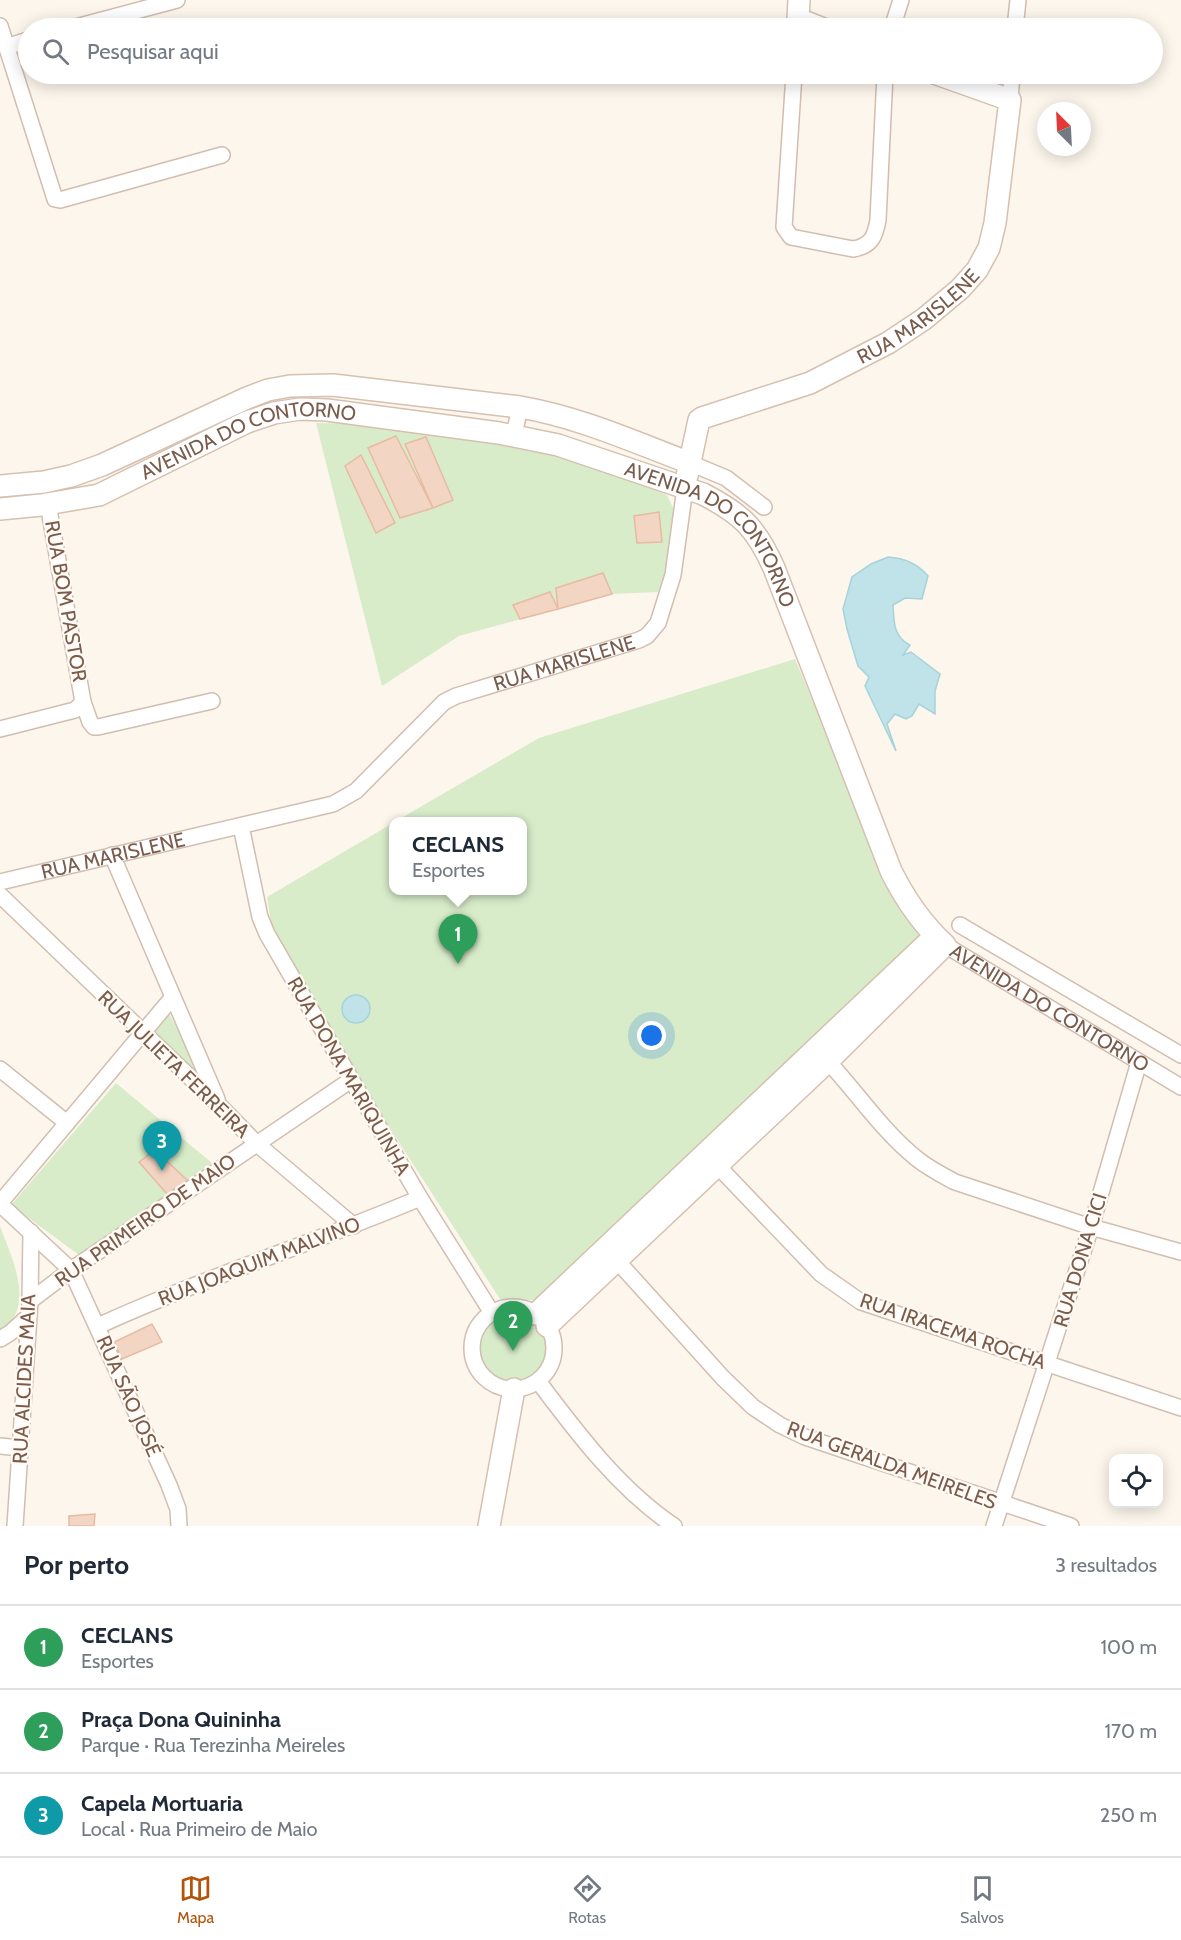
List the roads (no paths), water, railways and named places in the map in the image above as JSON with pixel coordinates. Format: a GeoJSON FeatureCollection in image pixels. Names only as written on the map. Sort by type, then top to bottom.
{"type":"FeatureCollection","features":[{"type":"Feature","properties":{"kind":"street"},"geometry":{"type":"LineString","coordinates":[[110,18],[177,0]]}},
{"type":"Feature","properties":{"kind":"street"},"geometry":{"type":"LineString","coordinates":[[895,18],[901,0]]}},
{"type":"Feature","properties":{"kind":"street"},"geometry":{"type":"LineString","coordinates":[[1013,1],[1015,18]]}},
{"type":"Feature","properties":{"kind":"street"},"geometry":{"type":"LineString","coordinates":[[0,26],[53,197],[57,200],[222,155]]}},
{"type":"Feature","properties":{"kind":"street"},"geometry":{"type":"LineString","coordinates":[[6,46],[18,43]]}},
{"type":"Feature","properties":{"kind":"street"},"geometry":{"type":"LineString","coordinates":[[793,84],[783,223],[791,237],[853,249],[871,242],[878,220],[885,84]]}},
{"type":"Feature","properties":{"kind":"street"},"geometry":{"type":"LineString","coordinates":[[965,84],[1010,100]]}},
{"type":"Feature","properties":{"kind":"street","name":"RUA MARISLENE"},"geometry":{"type":"LineString","coordinates":[[0,882],[333,804],[356,791],[435,708],[456,696],[628,644],[647,636],[658,623],[673,575],[685,488],[699,420],[810,383],[888,343],[924,319],[960,289],[977,270],[985,255],[995,223],[1011,84]]}},
{"type":"Feature","properties":{"kind":"street"},"geometry":{"type":"LineString","coordinates":[[0,486],[44,482],[82,472],[128,454],[268,390],[290,386],[333,386],[520,407],[572,419],[726,478],[764,507]]}},
{"type":"Feature","properties":{"kind":"street"},"geometry":{"type":"LineString","coordinates":[[514,435],[520,407]]}},
{"type":"Feature","properties":{"kind":"street","name":"AVENIDA DO CONTORNO"},"geometry":{"type":"LineString","coordinates":[[0,509],[99,495],[248,422],[274,413],[300,409],[338,411],[514,435],[587,453],[723,504],[744,520],[757,535],[767,553],[891,871],[903,896],[940,940],[1181,1087]]}},
{"type":"Feature","properties":{"kind":"street","name":"RUA BOM PASTOR"},"geometry":{"type":"LineString","coordinates":[[48,504],[83,700],[90,722],[94,727],[212,701]]}},
{"type":"Feature","properties":{"kind":"street"},"geometry":{"type":"LineString","coordinates":[[0,729],[75,710],[83,700]]}},
{"type":"Feature","properties":{"kind":"street","name":"RUA DONA MARIQUINHA"},"geometry":{"type":"LineString","coordinates":[[241,826],[263,926],[420,1198],[492,1313]]}},
{"type":"Feature","properties":{"kind":"street"},"geometry":{"type":"LineString","coordinates":[[112,855],[221,1107]]}},
{"type":"Feature","properties":{"kind":"street","name":"RUA JULIETA FERREIRA"},"geometry":{"type":"LineString","coordinates":[[0,896],[256,1143],[354,1226]]}},
{"type":"Feature","properties":{"kind":"street"},"geometry":{"type":"LineString","coordinates":[[960,925],[1181,1056]]}},
{"type":"Feature","properties":{"kind":"street"},"geometry":{"type":"LineString","coordinates":[[542,1320],[940,940]]}},
{"type":"Feature","properties":{"kind":"street"},"geometry":{"type":"LineString","coordinates":[[71,1270],[0,1203],[172,998]]}},
{"type":"Feature","properties":{"kind":"street"},"geometry":{"type":"LineString","coordinates":[[822,1055],[895,1139],[936,1172],[956,1182],[1091,1227],[1181,1252]]}},
{"type":"Feature","properties":{"kind":"street","name":"RUA DONA CICI"},"geometry":{"type":"LineString","coordinates":[[994,1526],[1091,1227],[1139,1062]]}},
{"type":"Feature","properties":{"kind":"street"},"geometry":{"type":"LineString","coordinates":[[0,1069],[67,1123]]}},
{"type":"Feature","properties":{"kind":"street","name":"RUA PRIMEIRO DE MAIO"},"geometry":{"type":"LineString","coordinates":[[0,1339],[10,1333],[29,1308],[71,1270],[351,1080]]}},
{"type":"Feature","properties":{"kind":"street","name":"RUA IRACEMA ROCHA"},"geometry":{"type":"LineString","coordinates":[[712,1159],[821,1274],[861,1302],[879,1310],[1181,1408]]}},
{"type":"Feature","properties":{"kind":"street","name":"RUA JOAQUIM MALVINO"},"geometry":{"type":"LineString","coordinates":[[98,1326],[190,1286],[354,1226],[420,1198]]}},
{"type":"Feature","properties":{"kind":"street","name":"RUA ALCIDES MAIA"},"geometry":{"type":"LineString","coordinates":[[15,1526],[32,1232]]}},
{"type":"Feature","properties":{"kind":"street","name":"RUA GERALDA MEIRELES"},"geometry":{"type":"LineString","coordinates":[[611,1254],[723,1378],[753,1407],[780,1425],[805,1437],[1071,1526]]}},
{"type":"Feature","properties":{"kind":"street","name":"RUA SÃO JOSÉ"},"geometry":{"type":"LineString","coordinates":[[71,1270],[170,1485],[178,1509],[179,1526]]}},
{"type":"Feature","properties":{"kind":"street"},"geometry":{"type":"LineString","coordinates":[[514,1307],[526,1309],[542,1320],[552,1337],[553,1355],[546,1372],[538,1381],[526,1387],[501,1388],[488,1382],[479,1372],[473,1360],[471,1346],[474,1333],[481,1321],[502,1308],[514,1307]]}},
{"type":"Feature","properties":{"kind":"street"},"geometry":{"type":"LineString","coordinates":[[538,1381],[586,1443],[653,1519],[674,1526]]}},
{"type":"Feature","properties":{"kind":"street"},"geometry":{"type":"LineString","coordinates":[[489,1526],[514,1389]]}},
{"type":"Feature","properties":{"kind":"street"},"geometry":{"type":"LineString","coordinates":[[0,1446],[20,1448]]}},
{"type":"Feature","properties":{"kind":"water"},"geometry":{"type":"Polygon","coordinates":[[[888,557],[910,562],[928,576],[922,599],[905,598],[893,605],[894,623],[900,638],[910,645],[903,655],[911,652],[940,674],[935,691],[935,714],[919,704],[912,716],[906,719],[895,714],[887,724],[896,751],[865,686],[869,677],[858,666],[843,609],[852,577],[871,564],[888,557]]]}},
{"type":"Feature","properties":{"kind":"water"},"geometry":{"type":"Polygon","coordinates":[[[356,995],[366,999],[370,1009],[366,1019],[356,1023],[346,1019],[342,1009],[346,999],[356,995]]]}},
{"type":"Feature","properties":{"kind":"place","name":"CECLANS"},"geometry":{"type":"Point","coordinates":[458,964]}},
{"type":"Feature","properties":{"kind":"place","name":"Capela Mortuaria"},"geometry":{"type":"Point","coordinates":[162,1171]}},
{"type":"Feature","properties":{"kind":"place","name":"Praça Dona Quininha"},"geometry":{"type":"Point","coordinates":[513,1351]}}]}
